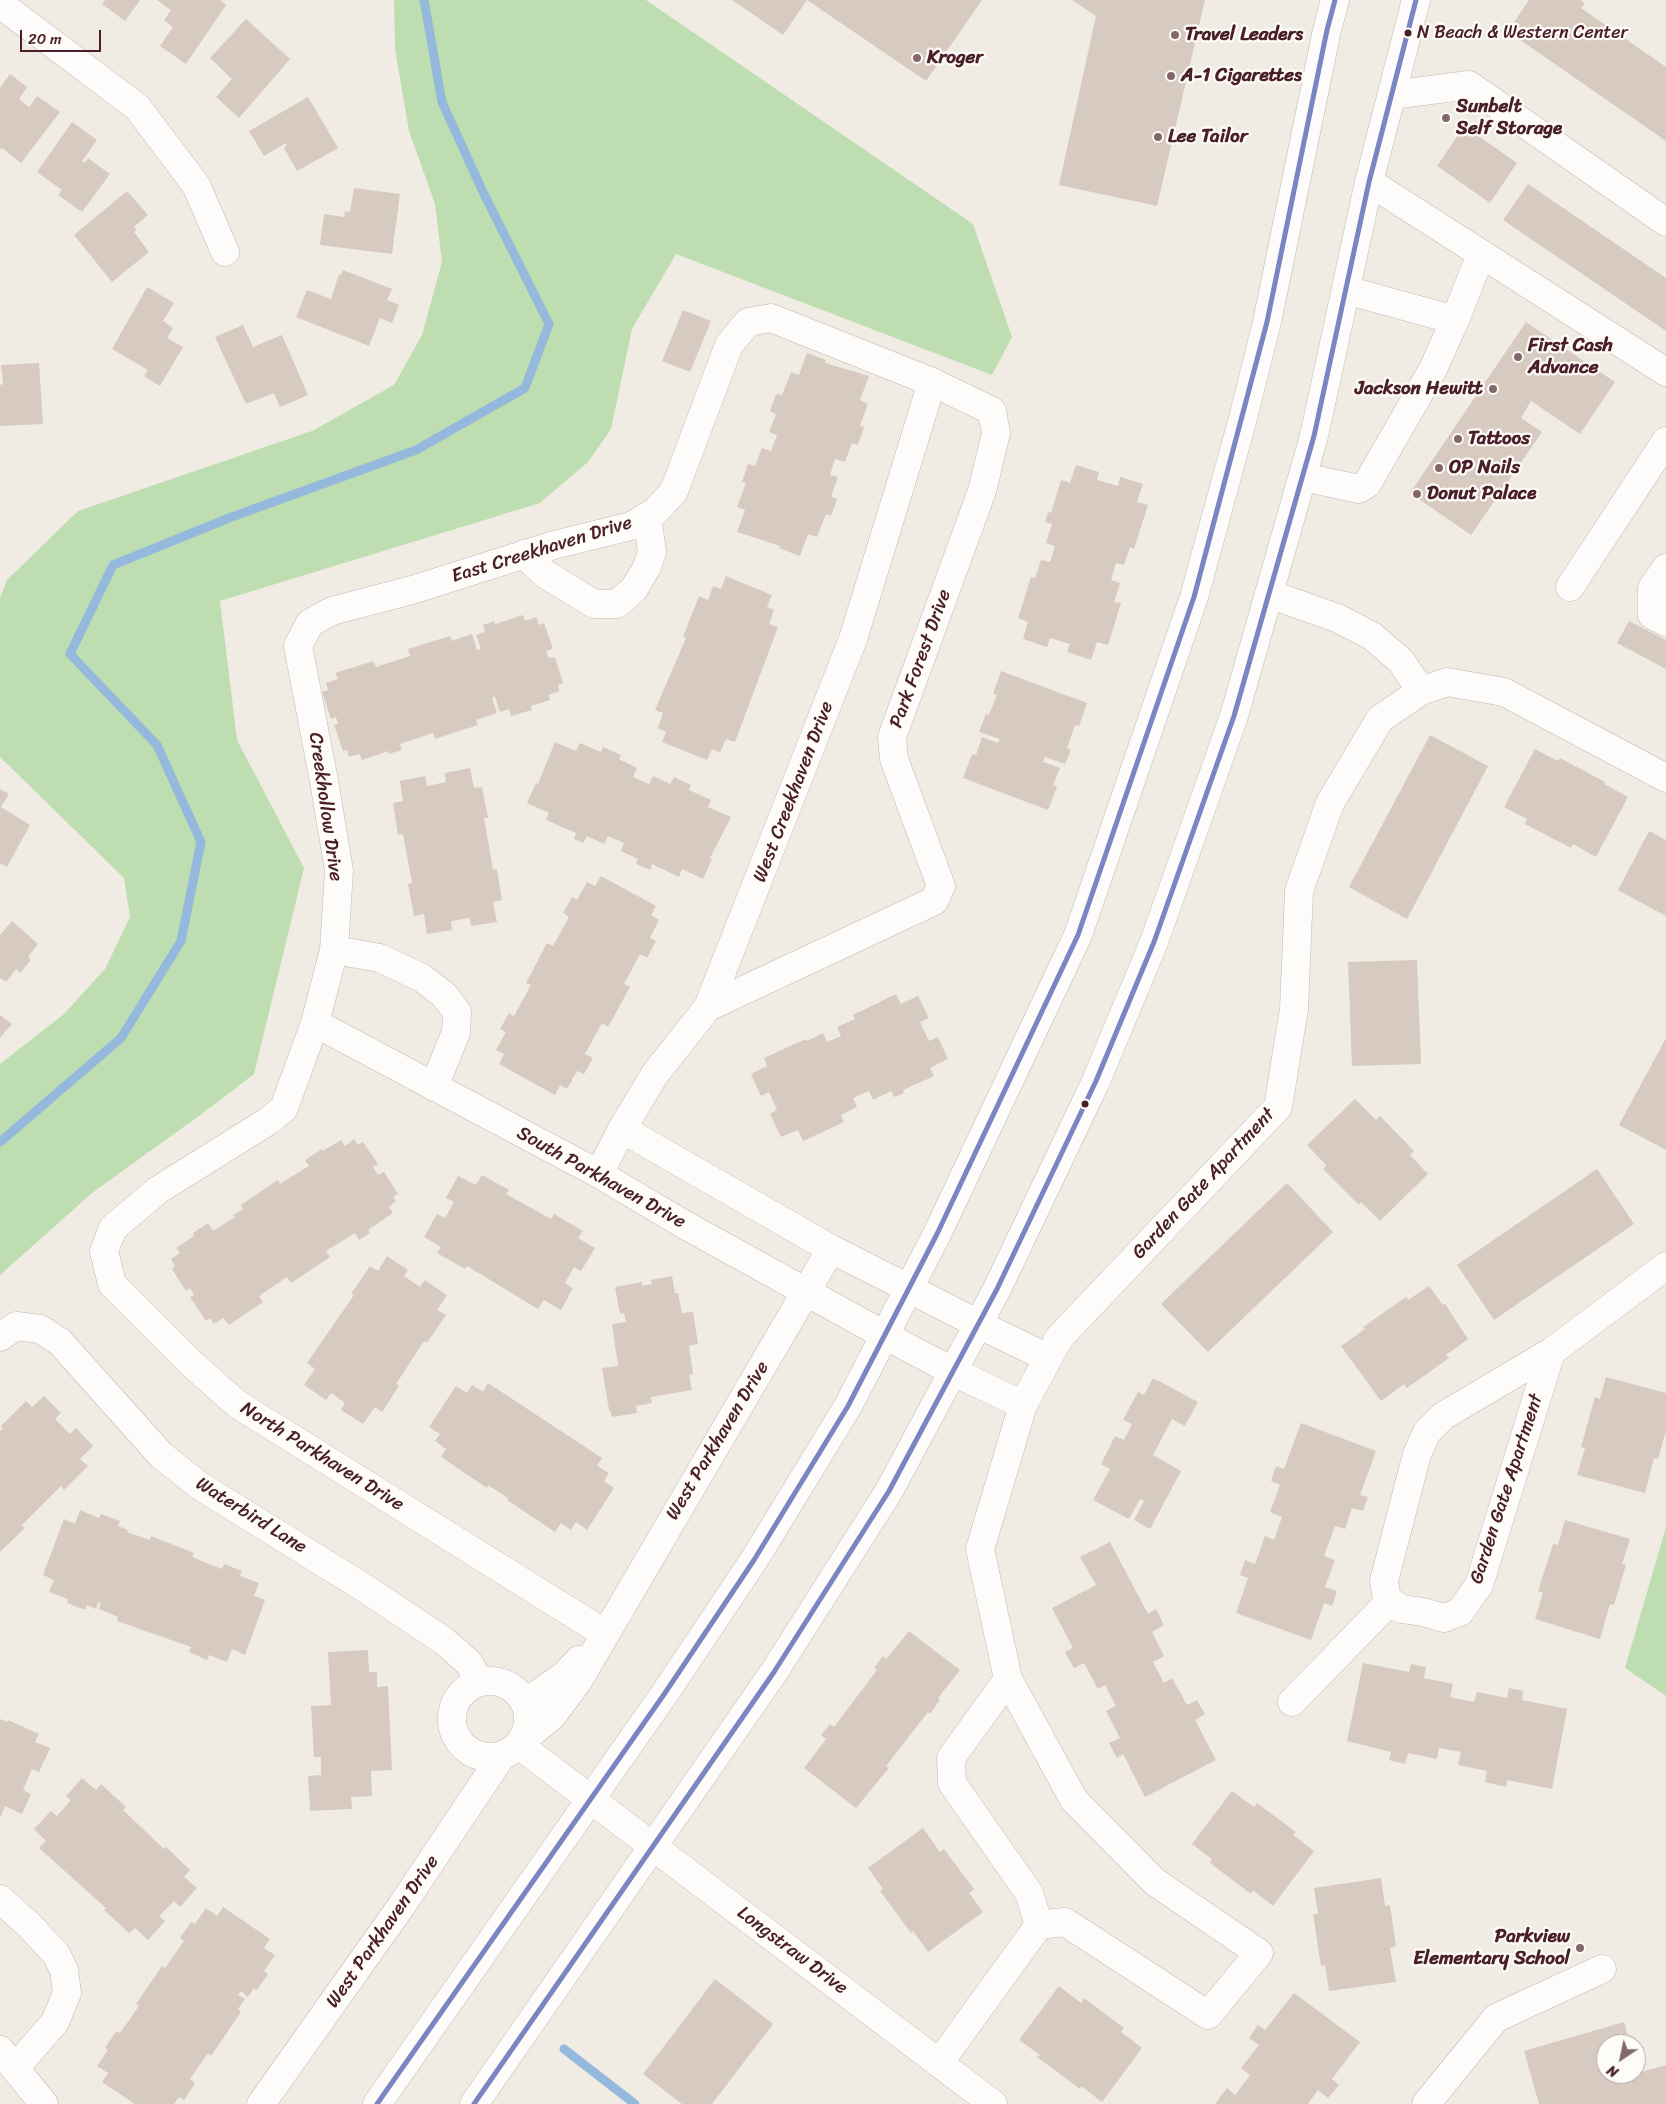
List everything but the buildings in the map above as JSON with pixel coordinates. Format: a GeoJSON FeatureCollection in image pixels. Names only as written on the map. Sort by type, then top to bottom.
{"type":"FeatureCollection","features":[{"type":"Feature","properties":{"kind":"main road"},"geometry":{"type":"LineString","coordinates":[[378,2104],[665,1693],[754,1560],[848,1406],[886,1336],[937,1234],[1078,935],[1194,597],[1267,322],[1326,30],[1335,0]]}},
{"type":"Feature","properties":{"kind":"main road"},"geometry":{"type":"LineString","coordinates":[[474,2104],[774,1672],[889,1491],[997,1289],[1096,1081],[1154,942],[1234,716],[1314,436],[1369,182],[1416,0]]}},
{"type":"Feature","properties":{"kind":"main road"},"geometry":{"type":"LineString","coordinates":[[0,4],[137,108],[196,185],[225,252]]}},
{"type":"Feature","properties":{"kind":"main road"},"geometry":{"type":"LineString","coordinates":[[1392,95],[1468,85],[1666,222]]}},
{"type":"Feature","properties":{"kind":"main road"},"geometry":{"type":"LineString","coordinates":[[1369,182],[1666,372]]}},
{"type":"Feature","properties":{"kind":"main road"},"geometry":{"type":"LineString","coordinates":[[1303,477],[1359,489],[1367,484],[1433,369],[1481,254]]}},
{"type":"Feature","properties":{"kind":"main road"},"geometry":{"type":"LineString","coordinates":[[1346,290],[1455,320]]}},
{"type":"Feature","properties":{"kind":"main road","name":"East Creekhaven Drive"},"geometry":{"type":"LineString","coordinates":[[310,623],[332,611],[412,590],[524,554],[631,526],[656,512],[674,491],[729,345],[748,322],[771,318],[932,382]]}},
{"type":"Feature","properties":{"kind":"main road","name":"West Creekhaven Drive"},"geometry":{"type":"LineString","coordinates":[[599,1174],[622,1129],[654,1074],[708,1007],[853,639],[932,382]]}},
{"type":"Feature","properties":{"kind":"main road","name":"Park Forest Drive"},"geometry":{"type":"LineString","coordinates":[[708,1007],[934,901],[941,886],[894,759],[892,737],[982,490],[996,433],[992,411],[932,382]]}},
{"type":"Feature","properties":{"kind":"main road"},"geometry":{"type":"LineString","coordinates":[[1570,587],[1666,441]]}},
{"type":"Feature","properties":{"kind":"main road"},"geometry":{"type":"LineString","coordinates":[[524,554],[545,574],[594,604],[617,604],[634,589],[647,567],[652,552],[647,516]]}},
{"type":"Feature","properties":{"kind":"main road"},"geometry":{"type":"LineString","coordinates":[[1666,568],[1652,588],[1652,615],[1666,622]]}},
{"type":"Feature","properties":{"kind":"main road"},"geometry":{"type":"LineString","coordinates":[[1269,594],[1337,618],[1372,636],[1401,661],[1421,690]]}},
{"type":"Feature","properties":{"kind":"main road","name":"Creekhollow Drive"},"geometry":{"type":"LineString","coordinates":[[114,1228],[158,1190],[270,1120],[284,1108],[315,1023],[334,950],[339,870],[298,646],[310,623]]}},
{"type":"Feature","properties":{"kind":"main road","name":"Garden Gate Apartment"},"geometry":{"type":"LineString","coordinates":[[1039,1925],[1065,1922],[1208,2015],[1259,1953],[1155,1882],[1074,1800],[1008,1679],[980,1549],[1023,1405],[1059,1338],[1278,1107],[1294,1009],[1299,891],[1330,803],[1380,719],[1421,690],[1447,682],[1504,692],[1666,778]]}},
{"type":"Feature","properties":{"kind":"main road"},"geometry":{"type":"LineString","coordinates":[[334,950],[380,958],[422,978],[444,995],[457,1012],[456,1032],[434,1087]]}},
{"type":"Feature","properties":{"kind":"main road","name":"South Parkhaven Drive"},"geometry":{"type":"LineString","coordinates":[[315,1023],[599,1174],[806,1293],[954,1372]]}},
{"type":"Feature","properties":{"kind":"main road"},"geometry":{"type":"LineString","coordinates":[[622,1129],[830,1249],[1048,1358]]}},
{"type":"Feature","properties":{"kind":"main road","name":"North Parkhaven Drive"},"geometry":{"type":"LineString","coordinates":[[114,1228],[104,1251],[112,1284],[191,1363],[237,1404],[604,1633]]}},
{"type":"Feature","properties":{"kind":"main road","name":"West Parkhaven Drive"},"geometry":{"type":"LineString","coordinates":[[261,2104],[513,1748],[552,1716],[578,1681],[604,1633],[806,1293],[830,1249]]}},
{"type":"Feature","properties":{"kind":"main road","name":"Garden Gate Apartment"},"geometry":{"type":"LineString","coordinates":[[1551,1352],[1479,1585],[1460,1612],[1444,1618],[1401,1608],[1387,1599],[1384,1581],[1417,1454],[1427,1432],[1443,1416],[1551,1352],[1666,1266]]}},
{"type":"Feature","properties":{"kind":"main road","name":"Waterbird Lane"},"geometry":{"type":"LineString","coordinates":[[0,1337],[16,1326],[40,1329],[60,1342],[161,1455],[200,1486],[366,1589],[444,1641],[469,1663],[479,1682]]}},
{"type":"Feature","properties":{"kind":"main road"},"geometry":{"type":"LineString","coordinates":[[954,1372],[1023,1405]]}},
{"type":"Feature","properties":{"kind":"main road"},"geometry":{"type":"LineString","coordinates":[[1292,1702],[1390,1601]]}},
{"type":"Feature","properties":{"kind":"main road","name":"West Parkhaven Drive"},"geometry":{"type":"LineString","coordinates":[[525,1703],[565,1675],[604,1633]]}},
{"type":"Feature","properties":{"kind":"main road"},"geometry":{"type":"LineString","coordinates":[[939,2063],[1039,1925],[1029,1892],[952,1783],[951,1758],[1008,1679]]}},
{"type":"Feature","properties":{"kind":"main road"},"geometry":{"type":"LineString","coordinates":[[489,1680],[500,1682],[519,1694],[525,1703],[528,1714],[525,1735],[513,1748],[490,1758],[469,1752],[454,1735],[451,1714],[460,1694],[479,1682],[489,1680]]}},
{"type":"Feature","properties":{"kind":"main road"},"geometry":{"type":"LineString","coordinates":[[513,1748],[590,1800]]}},
{"type":"Feature","properties":{"kind":"main road","name":"Longstraw Drive"},"geometry":{"type":"LineString","coordinates":[[590,1800],[654,1845],[993,2104]]}},
{"type":"Feature","properties":{"kind":"main road"},"geometry":{"type":"LineString","coordinates":[[0,1899],[30,1926],[56,1954],[64,1970],[66,1993],[55,2022],[8,2059],[44,2104]]}},
{"type":"Feature","properties":{"kind":"main road"},"geometry":{"type":"LineString","coordinates":[[1426,2104],[1496,2018],[1602,1969]]}},
{"type":"Feature","properties":{"kind":"green space"},"geometry":{"type":"Polygon","coordinates":[[[394,0],[646,0],[973,224],[1012,337],[992,375],[676,254],[632,329],[611,429],[588,462],[540,503],[220,601],[237,740],[304,868],[254,1074],[92,1193],[0,1275],[0,1064],[64,1014],[105,969],[130,917],[124,878],[0,757],[0,598],[7,580],[78,511],[312,431],[394,385],[422,335],[442,262],[435,204],[409,131],[395,49],[394,0]]]}},
{"type":"Feature","properties":{"kind":"green space"},"geometry":{"type":"Polygon","coordinates":[[[1666,1527],[1666,1696],[1625,1668],[1666,1527]]]}},
{"type":"Feature","properties":{"kind":"waterway"},"geometry":{"type":"LineString","coordinates":[[0,1142],[121,1038],[181,941],[201,842],[157,745],[70,654],[113,565],[229,518],[416,450],[525,388],[549,324],[483,192],[442,102],[424,0]]}},
{"type":"Feature","properties":{"kind":"waterway"},"geometry":{"type":"LineString","coordinates":[[564,2049],[635,2104]]}},
{"type":"Feature","properties":{"kind":"transit line"},"geometry":{"type":"LineString","coordinates":[[377,2104],[665,1693],[754,1560],[848,1406],[937,1234],[1078,935],[1194,597],[1267,322],[1327,30],[1335,0]]}},
{"type":"Feature","properties":{"kind":"transit line"},"geometry":{"type":"LineString","coordinates":[[474,2104],[774,1672],[889,1491],[997,1289],[1096,1081],[1154,942],[1234,716],[1314,436],[1369,182],[1416,0]]}},
{"type":"Feature","properties":{"kind":"place","name":"N Beach & Western Center"},"geometry":{"type":"Point","coordinates":[1408,33]}},
{"type":"Feature","properties":{"kind":"place","name":"Travel Leaders"},"geometry":{"type":"Point","coordinates":[1175,35]}},
{"type":"Feature","properties":{"kind":"place","name":"Kroger"},"geometry":{"type":"Point","coordinates":[917,58]}},
{"type":"Feature","properties":{"kind":"place","name":"A-1 Cigarettes"},"geometry":{"type":"Point","coordinates":[1171,76]}},
{"type":"Feature","properties":{"kind":"place","name":"Sunbelt Self Storage"},"geometry":{"type":"Point","coordinates":[1446,118]}},
{"type":"Feature","properties":{"kind":"place","name":"Lee Tailor"},"geometry":{"type":"Point","coordinates":[1158,137]}},
{"type":"Feature","properties":{"kind":"place","name":"First Cash Advance"},"geometry":{"type":"Point","coordinates":[1518,357]}},
{"type":"Feature","properties":{"kind":"place","name":"Jackson Hewitt"},"geometry":{"type":"Point","coordinates":[1493,389]}},
{"type":"Feature","properties":{"kind":"place","name":"Tattoos"},"geometry":{"type":"Point","coordinates":[1458,439]}},
{"type":"Feature","properties":{"kind":"place","name":"OP Nails"},"geometry":{"type":"Point","coordinates":[1439,468]}},
{"type":"Feature","properties":{"kind":"place","name":"Donut Palace"},"geometry":{"type":"Point","coordinates":[1417,494]}},
{"type":"Feature","properties":{"kind":"place","name":"Parkview Elementary School"},"geometry":{"type":"Point","coordinates":[1580,1948]}}]}
